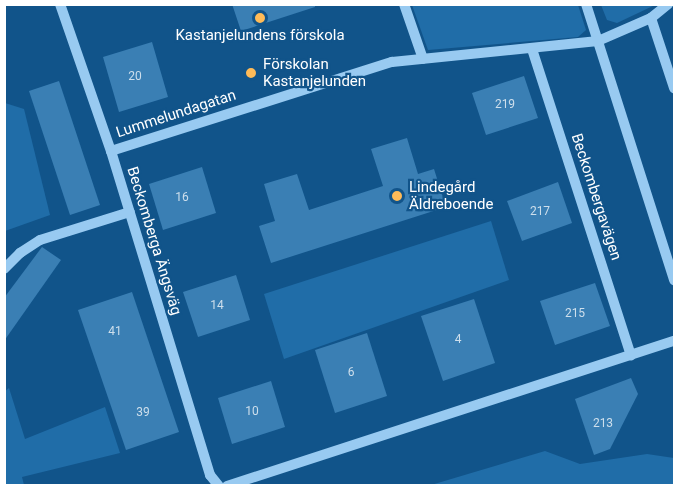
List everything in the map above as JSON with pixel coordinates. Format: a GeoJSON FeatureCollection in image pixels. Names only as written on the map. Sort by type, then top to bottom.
{"type":"FeatureCollection","features":[{"type":"Feature","properties":{"kind":"street","name":"Beckomberga Ängsväg"},"geometry":{"type":"LineString","coordinates":[[60,4],[111,151],[210,475],[219,486]]}},
{"type":"Feature","properties":{"kind":"street"},"geometry":{"type":"LineString","coordinates":[[404,4],[423,59]]}},
{"type":"Feature","properties":{"kind":"street"},"geometry":{"type":"LineString","coordinates":[[586,4],[675,280]]}},
{"type":"Feature","properties":{"kind":"street"},"geometry":{"type":"LineString","coordinates":[[597,41],[651,18],[668,4]]}},
{"type":"Feature","properties":{"kind":"street"},"geometry":{"type":"LineString","coordinates":[[651,18],[675,88]]}},
{"type":"Feature","properties":{"kind":"street","name":"Lummelundagatan"},"geometry":{"type":"LineString","coordinates":[[111,151],[312,85],[392,62],[597,41]]}},
{"type":"Feature","properties":{"kind":"street","name":"Beckombergavägen"},"geometry":{"type":"LineString","coordinates":[[532,49],[631,355]]}},
{"type":"Feature","properties":{"kind":"street"},"geometry":{"type":"LineString","coordinates":[[4,269],[20,253],[40,240],[130,212]]}},
{"type":"Feature","properties":{"kind":"street"},"geometry":{"type":"LineString","coordinates":[[227,486],[675,341]]}},
{"type":"Feature","properties":{"kind":"shaded area"},"geometry":{"type":"Polygon","coordinates":[[[601,4],[655,5],[617,23],[607,20],[601,4]]]}},
{"type":"Feature","properties":{"kind":"shaded area"},"geometry":{"type":"Polygon","coordinates":[[[412,5],[578,5],[586,30],[578,37],[428,50],[412,5]]]}},
{"type":"Feature","properties":{"kind":"shaded area"},"geometry":{"type":"Polygon","coordinates":[[[5,103],[24,109],[50,215],[5,231],[5,103]]]}},
{"type":"Feature","properties":{"kind":"shaded area"},"geometry":{"type":"Polygon","coordinates":[[[491,221],[509,280],[284,359],[264,294],[491,221]]]}},
{"type":"Feature","properties":{"kind":"shaded area"},"geometry":{"type":"Polygon","coordinates":[[[9,388],[25,439],[105,407],[120,453],[22,477],[24,485],[5,485],[4,392],[9,388]]]}},
{"type":"Feature","properties":{"kind":"shaded area"},"geometry":{"type":"Polygon","coordinates":[[[545,451],[580,464],[647,454],[674,458],[674,485],[431,485],[545,451]]]}},
{"type":"Feature","properties":{"kind":"building","name":"Kastanjelundens förskola"},"geometry":{"type":"Polygon","coordinates":[[[232,4],[315,4],[315,7],[241,31],[232,4]]]}},
{"type":"Feature","properties":{"kind":"building"},"geometry":{"type":"Polygon","coordinates":[[[152,42],[168,97],[119,112],[103,57],[152,42]]]}},
{"type":"Feature","properties":{"kind":"building"},"geometry":{"type":"Polygon","coordinates":[[[524,76],[538,118],[486,135],[472,93],[524,76]]]}},
{"type":"Feature","properties":{"kind":"building"},"geometry":{"type":"Polygon","coordinates":[[[59,81],[100,205],[70,215],[29,91],[59,81]]]}},
{"type":"Feature","properties":{"kind":"building","name":"Lindegård Äldreboende"},"geometry":{"type":"Polygon","coordinates":[[[407,138],[418,174],[434,169],[446,207],[271,263],[259,226],[275,221],[264,184],[297,174],[309,210],[383,186],[371,149],[407,138]]]}},
{"type":"Feature","properties":{"kind":"building"},"geometry":{"type":"Polygon","coordinates":[[[202,167],[216,213],[163,230],[149,184],[202,167]]]}},
{"type":"Feature","properties":{"kind":"building"},"geometry":{"type":"Polygon","coordinates":[[[558,182],[572,223],[522,241],[507,201],[558,182]]]}},
{"type":"Feature","properties":{"kind":"building"},"geometry":{"type":"Polygon","coordinates":[[[42,247],[61,260],[4,341],[4,298],[42,247]]]}},
{"type":"Feature","properties":{"kind":"building"},"geometry":{"type":"Polygon","coordinates":[[[236,275],[250,320],[198,337],[183,292],[236,275]]]}},
{"type":"Feature","properties":{"kind":"building"},"geometry":{"type":"Polygon","coordinates":[[[595,283],[610,326],[555,345],[540,301],[595,283]]]}},
{"type":"Feature","properties":{"kind":"building"},"geometry":{"type":"Polygon","coordinates":[[[132,292],[179,432],[126,450],[78,310],[132,292]]]}},
{"type":"Feature","properties":{"kind":"building"},"geometry":{"type":"Polygon","coordinates":[[[474,299],[495,363],[443,381],[421,316],[474,299]]]}},
{"type":"Feature","properties":{"kind":"building"},"geometry":{"type":"Polygon","coordinates":[[[367,333],[387,396],[335,413],[315,350],[367,333]]]}},
{"type":"Feature","properties":{"kind":"building"},"geometry":{"type":"Polygon","coordinates":[[[631,378],[638,394],[610,449],[594,455],[575,399],[631,378]]]}},
{"type":"Feature","properties":{"kind":"building"},"geometry":{"type":"Polygon","coordinates":[[[271,381],[285,427],[232,444],[218,398],[271,381]]]}},
{"type":"Feature","properties":{"kind":"place","name":"Kastanjelundens förskola"},"geometry":{"type":"Point","coordinates":[260,18]}},
{"type":"Feature","properties":{"kind":"place","name":"Förskolan Kastanjelunden"},"geometry":{"type":"Point","coordinates":[251,73]}},
{"type":"Feature","properties":{"kind":"place","name":"Lindegård Äldreboende"},"geometry":{"type":"Point","coordinates":[397,196]}}]}
